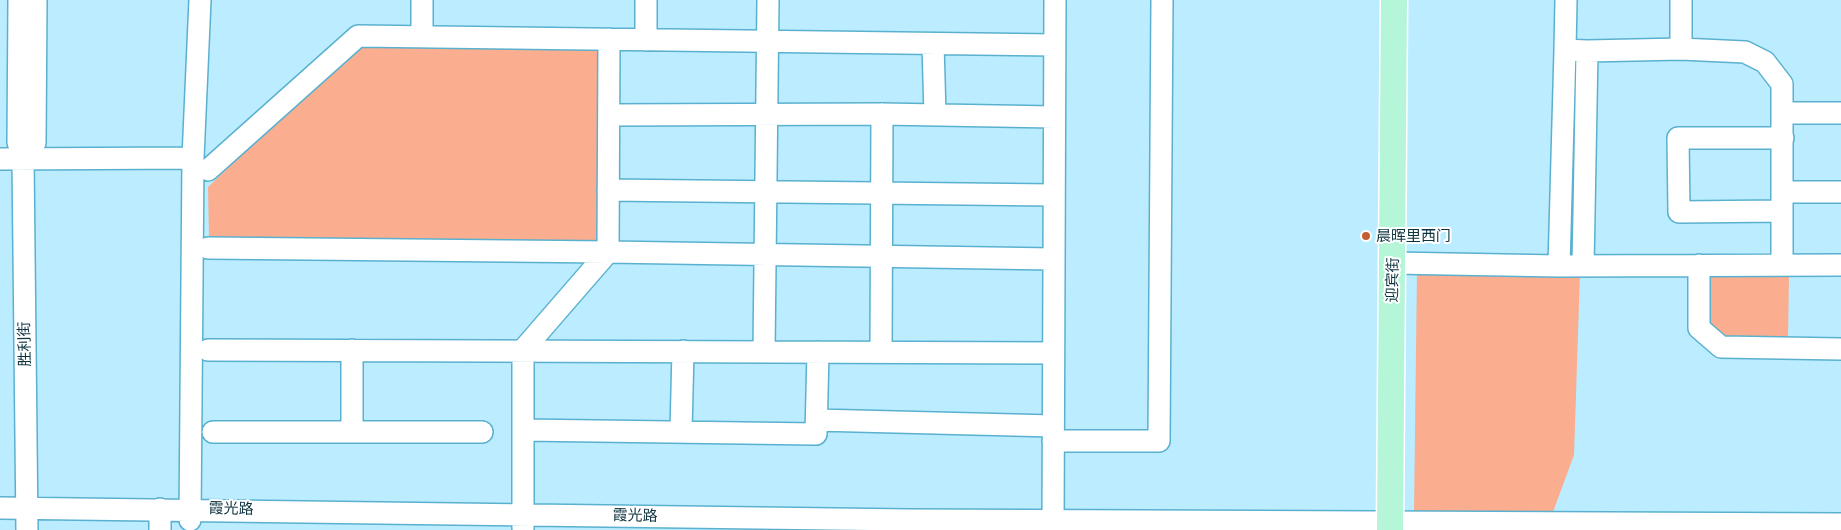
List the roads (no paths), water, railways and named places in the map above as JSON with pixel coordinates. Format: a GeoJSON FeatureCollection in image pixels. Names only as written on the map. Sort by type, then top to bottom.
{"type":"FeatureCollection","features":[{"type":"Feature","properties":{"kind":"main road","name":"迎宾街"},"geometry":{"type":"LineString","coordinates":[[1379,0],[1383,526]]}},
{"type":"Feature","properties":{"kind":"main road","name":"迎宾街"},"geometry":{"type":"LineString","coordinates":[[1383,526],[1393,263],[1394,0]]}},
{"type":"Feature","properties":{"kind":"street","name":"胜利街"},"geometry":{"type":"LineString","coordinates":[[19,0],[18,142],[23,159],[27,519]]}},
{"type":"Feature","properties":{"kind":"street"},"geometry":{"type":"LineString","coordinates":[[23,159],[35,143],[36,0]]}},
{"type":"Feature","properties":{"kind":"street"},"geometry":{"type":"LineString","coordinates":[[190,514],[200,164],[200,0]]}},
{"type":"Feature","properties":{"kind":"street"},"geometry":{"type":"LineString","coordinates":[[422,0],[422,36]]}},
{"type":"Feature","properties":{"kind":"street"},"geometry":{"type":"LineString","coordinates":[[646,0],[646,40]]}},
{"type":"Feature","properties":{"kind":"street"},"geometry":{"type":"LineString","coordinates":[[764,351],[768,0]]}},
{"type":"Feature","properties":{"kind":"street"},"geometry":{"type":"LineString","coordinates":[[1053,525],[1055,0]]}},
{"type":"Feature","properties":{"kind":"street"},"geometry":{"type":"LineString","coordinates":[[817,420],[1159,441],[1162,0]]}},
{"type":"Feature","properties":{"kind":"street"},"geometry":{"type":"LineString","coordinates":[[1559,266],[1566,0]]}},
{"type":"Feature","properties":{"kind":"street"},"geometry":{"type":"LineString","coordinates":[[1681,0],[1681,49]]}},
{"type":"Feature","properties":{"kind":"street"},"geometry":{"type":"LineString","coordinates":[[0,159],[200,164],[358,36],[1054,45]]}},
{"type":"Feature","properties":{"kind":"street"},"geometry":{"type":"LineString","coordinates":[[523,523],[523,350],[608,252],[609,39]]}},
{"type":"Feature","properties":{"kind":"street"},"geometry":{"type":"LineString","coordinates":[[933,44],[935,114]]}},
{"type":"Feature","properties":{"kind":"street"},"geometry":{"type":"LineString","coordinates":[[1564,50],[1681,49],[1745,52],[1765,62],[1782,84],[1782,265]]}},
{"type":"Feature","properties":{"kind":"street"},"geometry":{"type":"LineString","coordinates":[[1583,266],[1587,51]]}},
{"type":"Feature","properties":{"kind":"street"},"geometry":{"type":"LineString","coordinates":[[1783,113],[1841,113]]}},
{"type":"Feature","properties":{"kind":"street"},"geometry":{"type":"LineString","coordinates":[[881,352],[882,114]]}},
{"type":"Feature","properties":{"kind":"street"},"geometry":{"type":"LineString","coordinates":[[609,115],[935,114],[1054,116]]}},
{"type":"Feature","properties":{"kind":"street"},"geometry":{"type":"LineString","coordinates":[[1783,138],[1678,138],[1679,212],[1782,202],[1841,192]]}},
{"type":"Feature","properties":{"kind":"street"},"geometry":{"type":"LineString","coordinates":[[608,190],[1053,195]]}},
{"type":"Feature","properties":{"kind":"street"},"geometry":{"type":"LineString","coordinates":[[208,248],[1053,259]]}},
{"type":"Feature","properties":{"kind":"street"},"geometry":{"type":"LineString","coordinates":[[1393,263],[1559,266],[1841,265]]}},
{"type":"Feature","properties":{"kind":"street"},"geometry":{"type":"LineString","coordinates":[[1699,265],[1698,328],[1721,348],[1841,349]]}},
{"type":"Feature","properties":{"kind":"street"},"geometry":{"type":"LineString","coordinates":[[208,350],[1053,353]]}},
{"type":"Feature","properties":{"kind":"street"},"geometry":{"type":"LineString","coordinates":[[352,350],[352,432]]}},
{"type":"Feature","properties":{"kind":"street"},"geometry":{"type":"LineString","coordinates":[[682,431],[683,351]]}},
{"type":"Feature","properties":{"kind":"street"},"geometry":{"type":"LineString","coordinates":[[523,430],[816,434],[818,352]]}},
{"type":"Feature","properties":{"kind":"street"},"geometry":{"type":"LineString","coordinates":[[213,432],[482,432]]}},
{"type":"Feature","properties":{"kind":"street","name":"霞光路"},"geometry":{"type":"LineString","coordinates":[[0,508],[27,519]]}},
{"type":"Feature","properties":{"kind":"street","name":"霞光路"},"geometry":{"type":"LineString","coordinates":[[0,518],[160,520],[190,514],[523,523],[910,526],[1661,526],[1841,524]]}},
{"type":"Feature","properties":{"kind":"street","name":"霞光路"},"geometry":{"type":"LineString","coordinates":[[1053,525],[1105,530]]}},
{"type":"Feature","properties":{"kind":"place","name":"晨晖里西门"},"geometry":{"type":"Point","coordinates":[1366,236]}}]}
